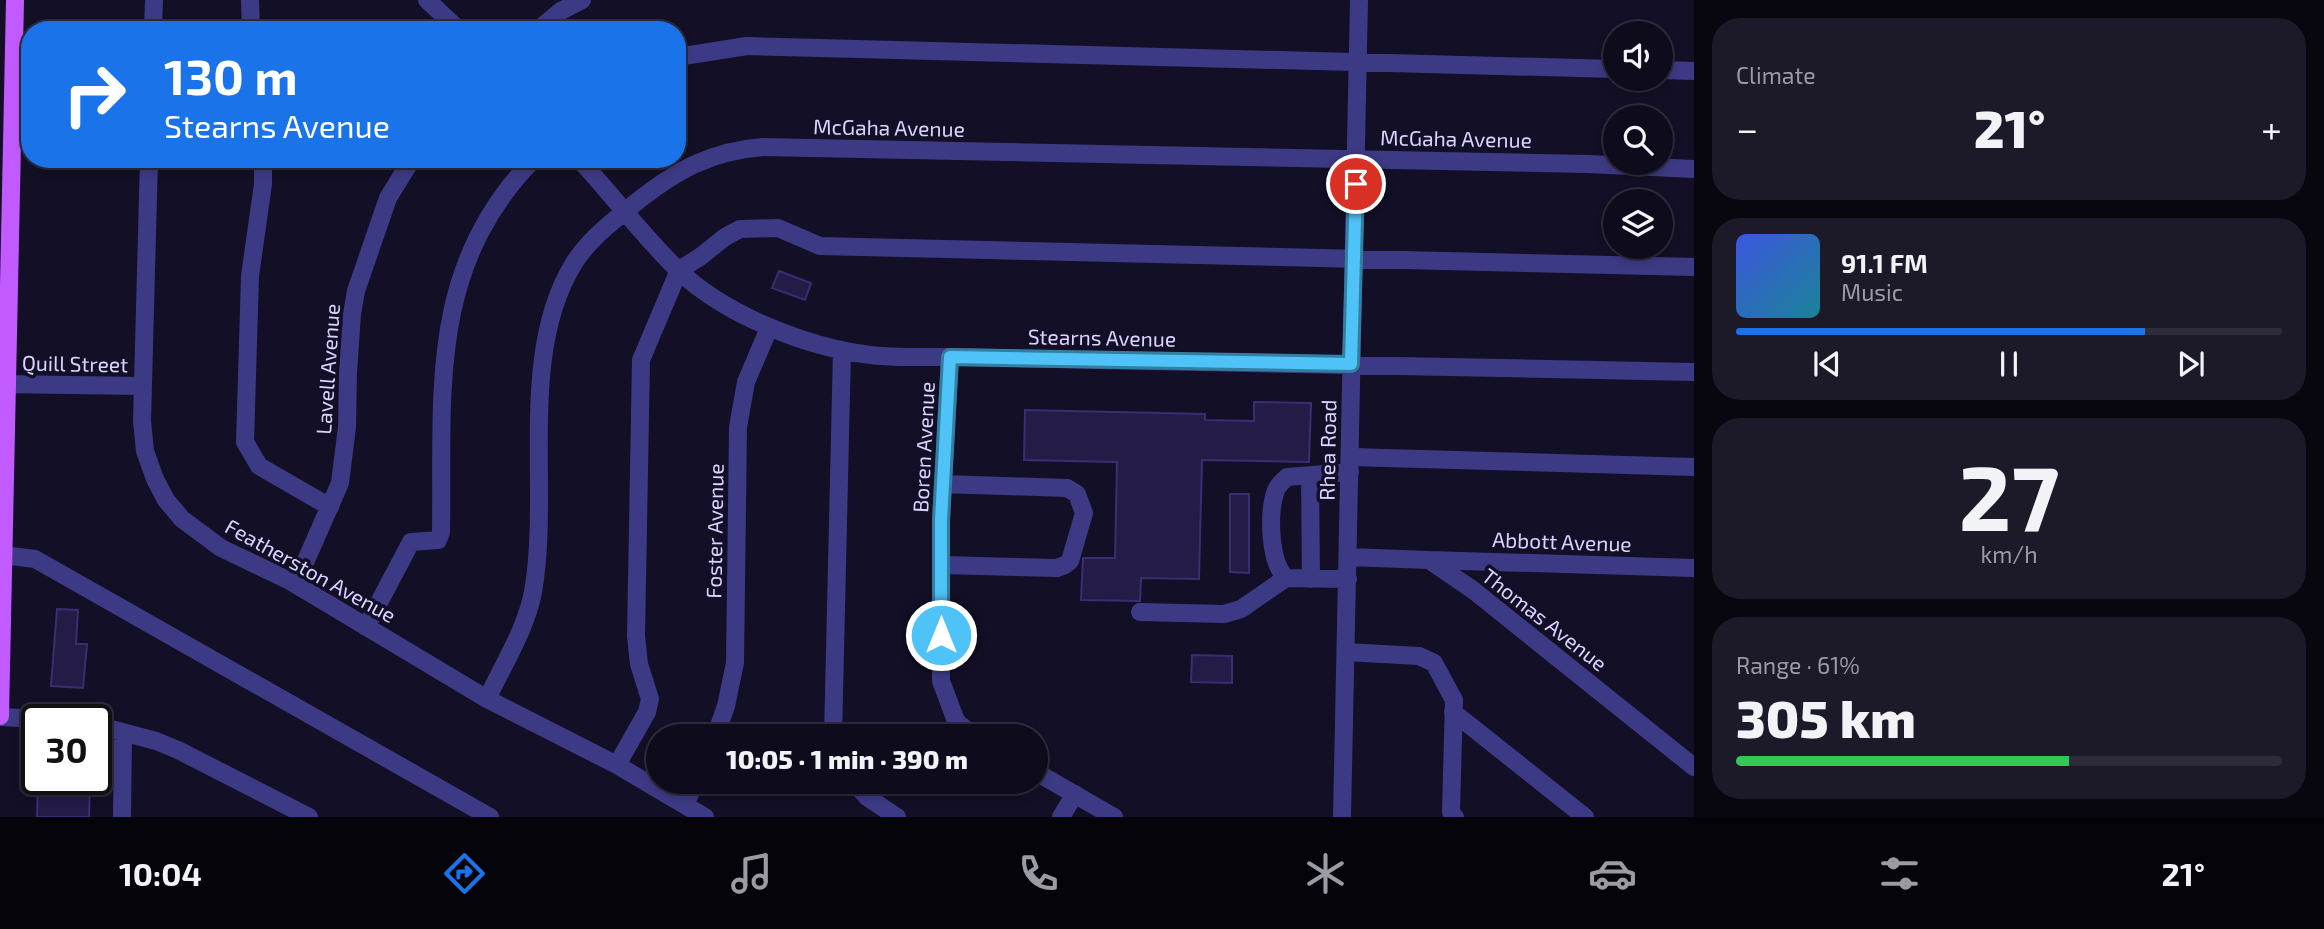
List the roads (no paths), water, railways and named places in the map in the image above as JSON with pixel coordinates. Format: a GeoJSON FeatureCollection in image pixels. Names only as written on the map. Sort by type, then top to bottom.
{"type":"FeatureCollection","features":[{"type":"Feature","properties":{"kind":"main road"},"geometry":{"type":"LineString","coordinates":[[0,717],[4,555],[3,385],[15,0]]}},
{"type":"Feature","properties":{"kind":"street"},"geometry":{"type":"LineString","coordinates":[[153,21],[154,0]]}},
{"type":"Feature","properties":{"kind":"street"},"geometry":{"type":"LineString","coordinates":[[250,0],[251,21]]}},
{"type":"Feature","properties":{"kind":"street"},"geometry":{"type":"LineString","coordinates":[[427,0],[449,21]]}},
{"type":"Feature","properties":{"kind":"street"},"geometry":{"type":"LineString","coordinates":[[549,21],[582,0]]}},
{"type":"Feature","properties":{"kind":"street","name":"Rhea Road"},"geometry":{"type":"LineString","coordinates":[[1342,817],[1359,0]]}},
{"type":"Feature","properties":{"kind":"street"},"geometry":{"type":"LineString","coordinates":[[686,56],[747,46],[1603,69]]}},
{"type":"Feature","properties":{"kind":"street"},"geometry":{"type":"LineString","coordinates":[[1673,70],[1694,71]]}},
{"type":"Feature","properties":{"kind":"street","name":"McGaha Avenue"},"geometry":{"type":"LineString","coordinates":[[686,167],[723,152],[763,147],[1588,164],[1694,169]]}},
{"type":"Feature","properties":{"kind":"street","name":"Featherston Avenue"},"geometry":{"type":"LineString","coordinates":[[149,168],[142,421],[145,452],[155,479],[166,500],[182,519],[221,548],[290,582],[487,699],[617,765],[705,817]]}},
{"type":"Feature","properties":{"kind":"street"},"geometry":{"type":"LineString","coordinates":[[263,168],[250,276],[244,442],[259,466],[330,507]]}},
{"type":"Feature","properties":{"kind":"street","name":"Lavell Avenue"},"geometry":{"type":"LineString","coordinates":[[290,582],[304,565],[340,483],[348,427],[349,349],[356,291],[388,198],[406,168]]}},
{"type":"Feature","properties":{"kind":"street"},"geometry":{"type":"LineString","coordinates":[[366,626],[411,542],[438,540],[441,532],[443,369],[450,313],[458,282],[471,251],[526,168]]}},
{"type":"Feature","properties":{"kind":"street","name":"Stearns Avenue"},"geometry":{"type":"LineString","coordinates":[[587,168],[679,270],[699,288],[769,328],[842,350],[871,355],[1694,372]]}},
{"type":"Feature","properties":{"kind":"street","name":"McGaha Avenue"},"geometry":{"type":"LineString","coordinates":[[487,699],[518,633],[533,591],[542,380],[551,315],[558,295],[575,262],[594,238],[660,183],[685,168]]}},
{"type":"Feature","properties":{"kind":"street"},"geometry":{"type":"LineString","coordinates":[[617,765],[647,712],[650,699],[639,663],[636,636],[641,360],[679,270],[724,237],[740,229],[778,228],[820,246],[1694,267]]}},
{"type":"Feature","properties":{"kind":"street","name":"Foster Avenue"},"geometry":{"type":"LineString","coordinates":[[720,724],[736,663],[738,427],[746,382],[769,328]]}},
{"type":"Feature","properties":{"kind":"street"},"geometry":{"type":"LineString","coordinates":[[833,724],[842,350]]}},
{"type":"Feature","properties":{"kind":"street","name":"Boren Avenue"},"geometry":{"type":"LineString","coordinates":[[950,357],[943,484],[941,681],[956,720],[960,724]]}},
{"type":"Feature","properties":{"kind":"street","name":"Quill Street"},"geometry":{"type":"LineString","coordinates":[[3,385],[142,386]]}},
{"type":"Feature","properties":{"kind":"street"},"geometry":{"type":"LineString","coordinates":[[1286,578],[1280,573],[1273,555],[1273,509],[1276,488],[1287,477],[1310,476],[1350,465],[1694,467]]}},
{"type":"Feature","properties":{"kind":"street"},"geometry":{"type":"LineString","coordinates":[[1310,476],[1311,579]]}},
{"type":"Feature","properties":{"kind":"street"},"geometry":{"type":"LineString","coordinates":[[941,565],[1057,568],[1065,565],[1073,555],[1084,513],[1077,494],[1067,488],[943,484]]}},
{"type":"Feature","properties":{"kind":"street"},"geometry":{"type":"LineString","coordinates":[[4,555],[35,559],[490,817]]}},
{"type":"Feature","properties":{"kind":"street"},"geometry":{"type":"LineString","coordinates":[[1348,557],[1429,560]]}},
{"type":"Feature","properties":{"kind":"street","name":"Abbott Avenue"},"geometry":{"type":"LineString","coordinates":[[1429,560],[1694,568]]}},
{"type":"Feature","properties":{"kind":"street","name":"Thomas Avenue"},"geometry":{"type":"LineString","coordinates":[[1429,560],[1474,590],[1694,767]]}},
{"type":"Feature","properties":{"kind":"street"},"geometry":{"type":"LineString","coordinates":[[1140,611],[1224,614],[1241,609],[1286,578],[1348,579]]}},
{"type":"Feature","properties":{"kind":"street"},"geometry":{"type":"LineString","coordinates":[[1346,652],[1419,656],[1434,663],[1454,700],[1451,812],[1455,817]]}},
{"type":"Feature","properties":{"kind":"street"},"geometry":{"type":"LineString","coordinates":[[1453,712],[1585,817]]}},
{"type":"Feature","properties":{"kind":"street"},"geometry":{"type":"LineString","coordinates":[[0,717],[21,718]]}},
{"type":"Feature","properties":{"kind":"street"},"geometry":{"type":"LineString","coordinates":[[112,729],[178,750],[309,817]]}},
{"type":"Feature","properties":{"kind":"street"},"geometry":{"type":"LineString","coordinates":[[121,817],[123,732]]}},
{"type":"Feature","properties":{"kind":"street"},"geometry":{"type":"LineString","coordinates":[[1048,779],[1114,817]]}},
{"type":"Feature","properties":{"kind":"street"},"geometry":{"type":"LineString","coordinates":[[685,804],[690,794]]}},
{"type":"Feature","properties":{"kind":"street"},"geometry":{"type":"LineString","coordinates":[[864,794],[897,817]]}},
{"type":"Feature","properties":{"kind":"street"},"geometry":{"type":"LineString","coordinates":[[1061,817],[1075,794]]}}]}
